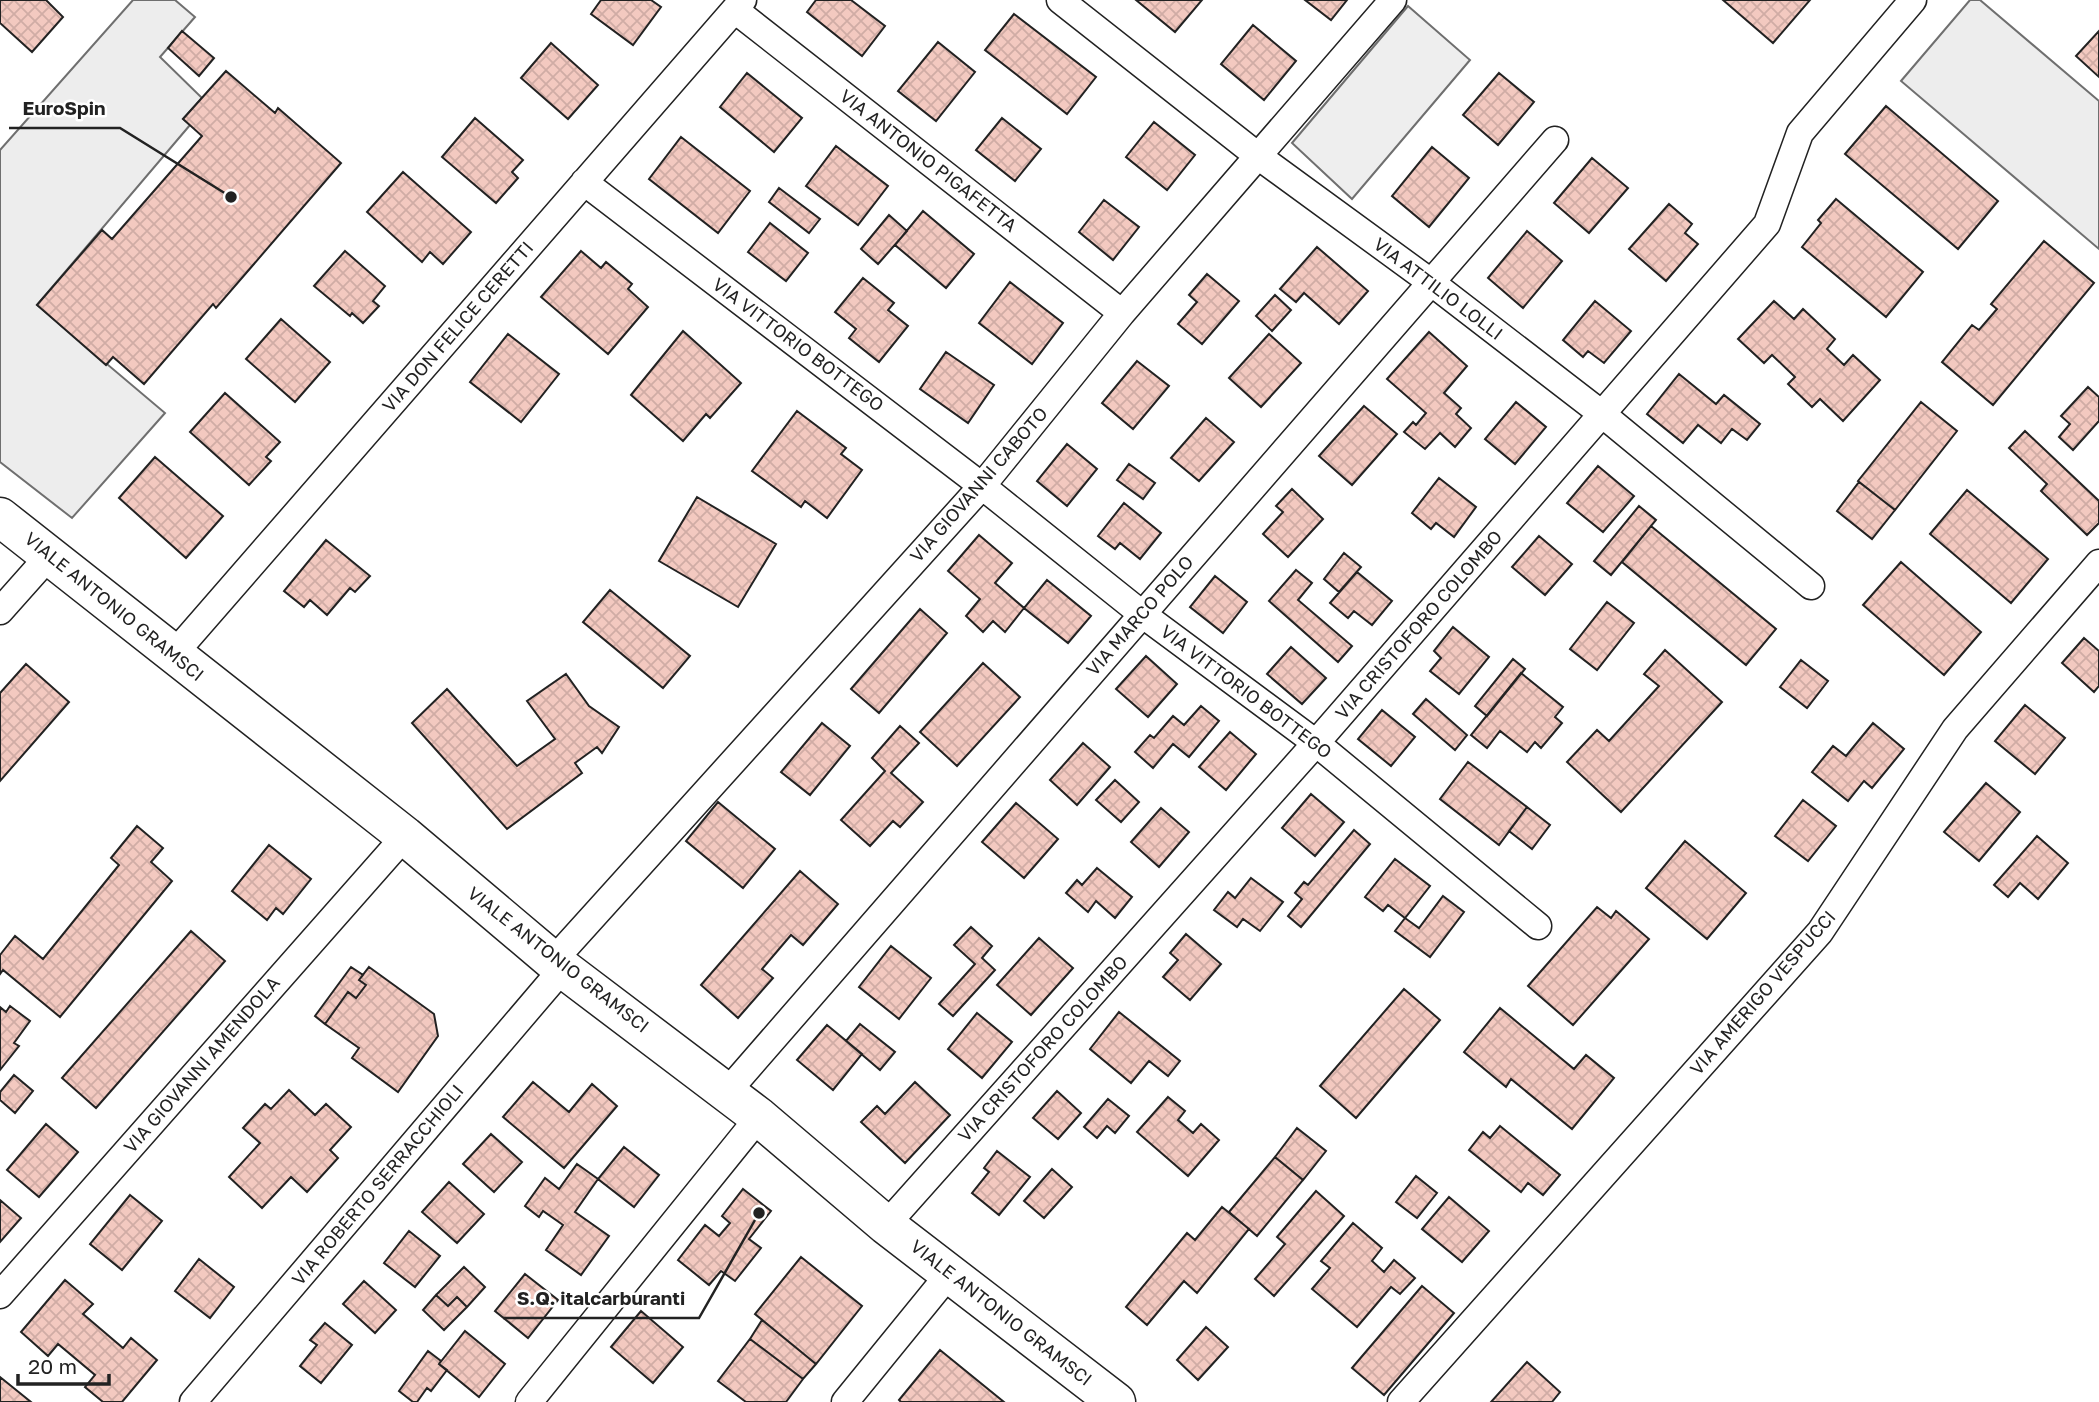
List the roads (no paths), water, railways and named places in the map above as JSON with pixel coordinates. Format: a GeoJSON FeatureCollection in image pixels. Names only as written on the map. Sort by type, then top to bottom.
{"type":"FeatureCollection","features":[{"type":"Feature","properties":{"kind":"street","name":"VIA ATTILIO LOLLI"},"geometry":{"type":"LineString","coordinates":[[1060,0],[1258,156],[1432,283],[1602,414],[1811,586]]}},
{"type":"Feature","properties":{"kind":"street","name":"VIA GIOVANNI CABOTO"},"geometry":{"type":"LineString","coordinates":[[558,964],[982,485],[1122,313],[1394,0]]}},
{"type":"Feature","properties":{"kind":"street","name":"VIA CRISTOFORO COLOMBO"},"geometry":{"type":"LineString","coordinates":[[886,1225],[1316,743],[1767,224],[1800,132],[1913,0]]}},
{"type":"Feature","properties":{"kind":"street","name":"VIA DON FELICE CERETTI"},"geometry":{"type":"LineString","coordinates":[[173,655],[739,5]]}},
{"type":"Feature","properties":{"kind":"street","name":"VIA ANTONIO PIGAFETTA"},"geometry":{"type":"LineString","coordinates":[[739,5],[1122,313]]}},
{"type":"Feature","properties":{"kind":"street","name":"VIA MARCO POLO"},"geometry":{"type":"LineString","coordinates":[[727,1092],[1555,140]]}},
{"type":"Feature","properties":{"kind":"street","name":"VIA VITTORIO BOTTEGO"},"geometry":{"type":"LineString","coordinates":[[584,182],[982,485],[1142,614],[1316,743],[1538,926]]}},
{"type":"Feature","properties":{"kind":"street","name":"VIALE ANTONIO GRAMSCI"},"geometry":{"type":"LineString","coordinates":[[0,517],[405,835],[558,964],[759,1117],[886,1225],[1116,1402]]}},
{"type":"Feature","properties":{"kind":"street"},"geometry":{"type":"LineString","coordinates":[[0,611],[49,556]]}},
{"type":"Feature","properties":{"kind":"street","name":"VIA AMERIGO VESPUCCI"},"geometry":{"type":"LineString","coordinates":[[1401,1402],[1820,932],[1955,729],[2099,563]]}},
{"type":"Feature","properties":{"kind":"street","name":"VIA GIOVANNI AMENDOLA"},"geometry":{"type":"LineString","coordinates":[[0,1295],[405,835]]}},
{"type":"Feature","properties":{"kind":"street","name":"VIA ROBERTO SERRACCHIOLI"},"geometry":{"type":"LineString","coordinates":[[193,1402],[558,964]]}},
{"type":"Feature","properties":{"kind":"street"},"geometry":{"type":"LineString","coordinates":[[529,1402],[759,1117]]}},
{"type":"Feature","properties":{"kind":"street"},"geometry":{"type":"LineString","coordinates":[[845,1402],[950,1273]]}},
{"type":"Feature","properties":{"kind":"place","name":"EuroSpin"},"geometry":{"type":"Point","coordinates":[231,197]}},
{"type":"Feature","properties":{"kind":"place","name":"S.Q. italcarburanti"},"geometry":{"type":"Point","coordinates":[759,1213]}}]}
